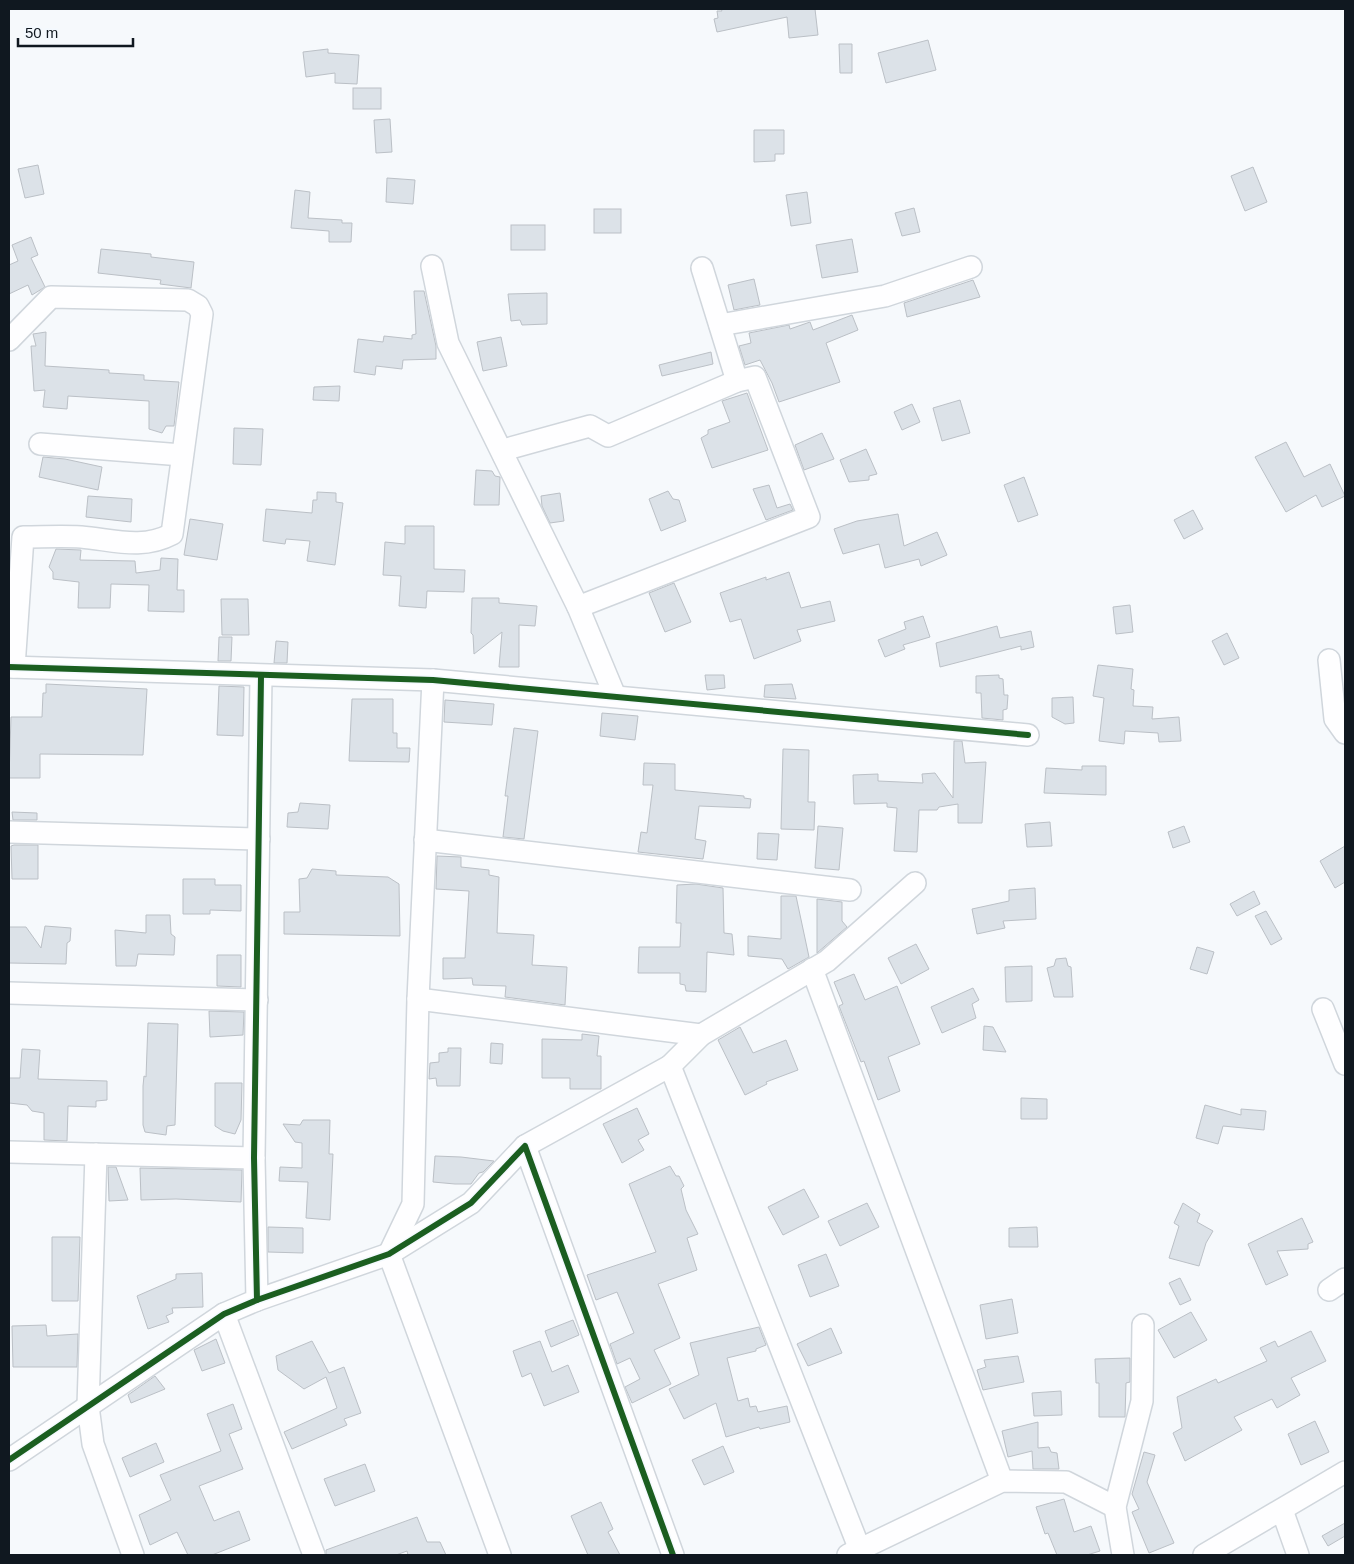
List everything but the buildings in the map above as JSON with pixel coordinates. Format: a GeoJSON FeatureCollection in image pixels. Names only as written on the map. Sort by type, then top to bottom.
{"type":"FeatureCollection","features":[{"type":"Feature","properties":{"kind":"street"},"geometry":{"type":"LineString","coordinates":[[432,266],[448,343],[578,607],[615,696]]}},
{"type":"Feature","properties":{"kind":"street"},"geometry":{"type":"LineString","coordinates":[[720,325],[885,296],[971,267]]}},
{"type":"Feature","properties":{"kind":"street"},"geometry":{"type":"LineString","coordinates":[[702,268],[737,381]]}},
{"type":"Feature","properties":{"kind":"street"},"geometry":{"type":"LineString","coordinates":[[9,340],[51,297],[188,300],[198,306],[202,314],[172,534],[159,541],[143,544],[79,537],[16,536],[12,667],[433,680],[1028,735]]}},
{"type":"Feature","properties":{"kind":"street"},"geometry":{"type":"LineString","coordinates":[[504,456],[507,449],[590,426],[608,436],[737,381],[755,377],[810,517],[578,607]]}},
{"type":"Feature","properties":{"kind":"street"},"geometry":{"type":"LineString","coordinates":[[40,444],[182,455]]}},
{"type":"Feature","properties":{"kind":"street"},"geometry":{"type":"LineString","coordinates":[[1329,660],[1335,719],[1345,733]]}},
{"type":"Feature","properties":{"kind":"street"},"geometry":{"type":"LineString","coordinates":[[257,1300],[254,1158],[261,676]]}},
{"type":"Feature","properties":{"kind":"street"},"geometry":{"type":"LineString","coordinates":[[433,680],[424,840],[413,1204],[389,1254],[500,1555]]}},
{"type":"Feature","properties":{"kind":"street"},"geometry":{"type":"LineString","coordinates":[[9,832],[259,839]]}},
{"type":"Feature","properties":{"kind":"street"},"geometry":{"type":"LineString","coordinates":[[424,840],[850,890]]}},
{"type":"Feature","properties":{"kind":"street"},"geometry":{"type":"LineString","coordinates":[[9,1460],[224,1314],[257,1300],[389,1254],[471,1203],[525,1146],[670,1066],[701,1035],[827,961],[915,883]]}},
{"type":"Feature","properties":{"kind":"street"},"geometry":{"type":"LineString","coordinates":[[812,969],[1002,1481]]}},
{"type":"Feature","properties":{"kind":"street"},"geometry":{"type":"LineString","coordinates":[[9,993],[257,1000]]}},
{"type":"Feature","properties":{"kind":"street"},"geometry":{"type":"LineString","coordinates":[[418,999],[701,1035]]}},
{"type":"Feature","properties":{"kind":"street"},"geometry":{"type":"LineString","coordinates":[[1323,1009],[1345,1064]]}},
{"type":"Feature","properties":{"kind":"street"},"geometry":{"type":"LineString","coordinates":[[670,1066],[854,1552],[1002,1481],[1066,1482],[1115,1507]]}},
{"type":"Feature","properties":{"kind":"street"},"geometry":{"type":"LineString","coordinates":[[525,1146],[673,1555]]}},
{"type":"Feature","properties":{"kind":"street"},"geometry":{"type":"LineString","coordinates":[[9,1152],[254,1158]]}},
{"type":"Feature","properties":{"kind":"street"},"geometry":{"type":"LineString","coordinates":[[96,1154],[88,1406],[93,1444],[134,1555]]}},
{"type":"Feature","properties":{"kind":"street"},"geometry":{"type":"LineString","coordinates":[[224,1314],[314,1555]]}},
{"type":"Feature","properties":{"kind":"street"},"geometry":{"type":"LineString","coordinates":[[1123,1555],[1115,1507],[1142,1400],[1143,1325]]}},
{"type":"Feature","properties":{"kind":"street"},"geometry":{"type":"LineString","coordinates":[[1204,1555],[1345,1472]]}},
{"type":"Feature","properties":{"kind":"street"},"geometry":{"type":"LineString","coordinates":[[1282,1510],[1298,1555]]}},
{"type":"Feature","properties":{"kind":"cycle path"},"geometry":{"type":"LineString","coordinates":[[9,667],[433,680],[1028,735]]}},
{"type":"Feature","properties":{"kind":"cycle path"},"geometry":{"type":"LineString","coordinates":[[9,1460],[224,1314],[257,1300],[254,1158],[261,676]]}},
{"type":"Feature","properties":{"kind":"cycle path"},"geometry":{"type":"LineString","coordinates":[[257,1300],[389,1254],[471,1203],[525,1146],[673,1555]]}}]}
